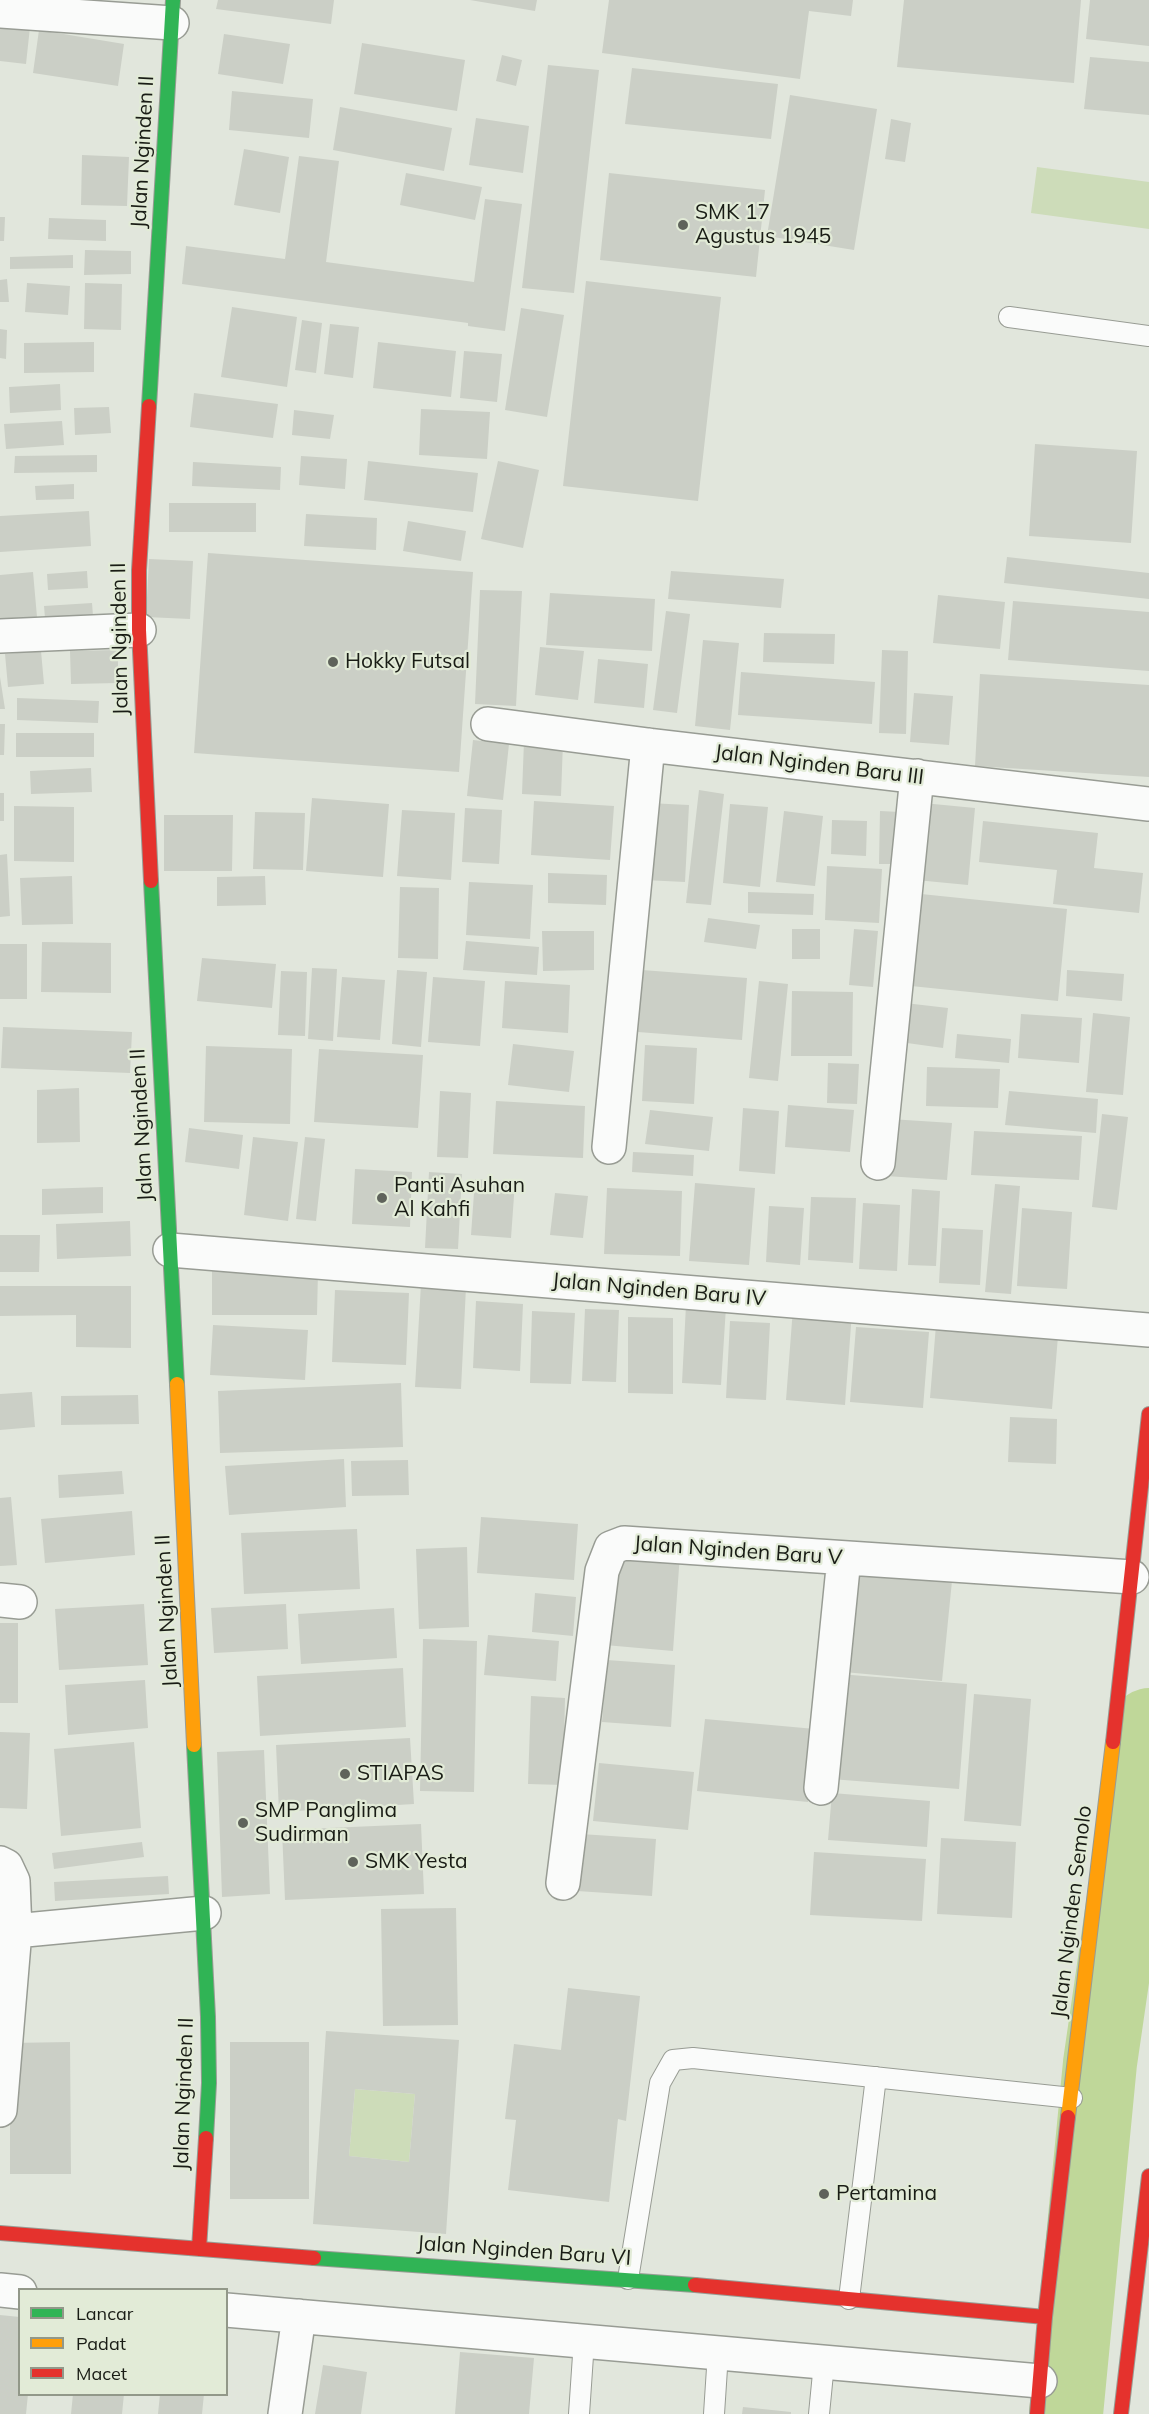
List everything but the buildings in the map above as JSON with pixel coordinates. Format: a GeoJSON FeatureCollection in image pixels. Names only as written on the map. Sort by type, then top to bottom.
{"type":"FeatureCollection","features":[{"type":"Feature","properties":{"kind":"street"},"geometry":{"type":"LineString","coordinates":[[0,11],[173,11]]}},
{"type":"Feature","properties":{"kind":"street","name":"Jalan Nginden II"},"geometry":{"type":"LineString","coordinates":[[173,11],[139,570],[139,630],[204,1913],[209,2083],[199,2249]]}},
{"type":"Feature","properties":{"kind":"street"},"geometry":{"type":"LineString","coordinates":[[0,636],[139,630]]}},
{"type":"Feature","properties":{"kind":"street","name":"Jalan Nginden Baru III"},"geometry":{"type":"LineString","coordinates":[[488,724],[1149,804]]}},
{"type":"Feature","properties":{"kind":"street"},"geometry":{"type":"LineString","coordinates":[[609,1147],[648,745]]}},
{"type":"Feature","properties":{"kind":"street"},"geometry":{"type":"LineString","coordinates":[[878,1162],[917,776]]}},
{"type":"Feature","properties":{"kind":"street","name":"Jalan Nginden Baru IV"},"geometry":{"type":"LineString","coordinates":[[170,1250],[1149,1330]]}},
{"type":"Feature","properties":{"kind":"street","name":"Jalan Nginden Semolo"},"geometry":{"type":"LineString","coordinates":[[1037,2414],[1045,2317],[1149,1414]]}},
{"type":"Feature","properties":{"kind":"street","name":"Jalan Nginden Baru V"},"geometry":{"type":"LineString","coordinates":[[563,1883],[602,1570],[611,1548],[624,1544],[1132,1577]]}},
{"type":"Feature","properties":{"kind":"street"},"geometry":{"type":"LineString","coordinates":[[821,1788],[844,1558]]}},
{"type":"Feature","properties":{"kind":"street"},"geometry":{"type":"LineString","coordinates":[[0,1863],[6,1866],[13,1881],[15,1931],[0,2110]]}},
{"type":"Feature","properties":{"kind":"street"},"geometry":{"type":"LineString","coordinates":[[15,1931],[204,1913]]}},
{"type":"Feature","properties":{"kind":"street"},"geometry":{"type":"LineString","coordinates":[[1121,2414],[1149,2176]]}},
{"type":"Feature","properties":{"kind":"street","name":"Jalan Nginden Baru VI"},"geometry":{"type":"LineString","coordinates":[[0,2233],[628,2279],[1045,2317]]}},
{"type":"Feature","properties":{"kind":"street"},"geometry":{"type":"LineString","coordinates":[[0,2290],[18,2292]]}},
{"type":"Feature","properties":{"kind":"street"},"geometry":{"type":"LineString","coordinates":[[228,2310],[1040,2381]]}},
{"type":"Feature","properties":{"kind":"street"},"geometry":{"type":"LineString","coordinates":[[285,2414],[299,2316]]}},
{"type":"Feature","properties":{"kind":"lane"},"geometry":{"type":"LineString","coordinates":[[1009,317],[1149,336]]}},
{"type":"Feature","properties":{"kind":"lane"},"geometry":{"type":"LineString","coordinates":[[628,2279],[660,2083],[673,2060],[693,2058],[1072,2098]]}},
{"type":"Feature","properties":{"kind":"lane"},"geometry":{"type":"LineString","coordinates":[[849,2300],[876,2077]]}},
{"type":"Feature","properties":{"kind":"lane"},"geometry":{"type":"LineString","coordinates":[[579,2414],[584,2341]]}},
{"type":"Feature","properties":{"kind":"lane"},"geometry":{"type":"LineString","coordinates":[[714,2414],[718,2353]]}},
{"type":"Feature","properties":{"kind":"lane"},"geometry":{"type":"LineString","coordinates":[[819,2414],[824,2363]]}},
{"type":"Feature","properties":{"kind":"green space"},"geometry":{"type":"Polygon","coordinates":[[[1037,167],[1149,182],[1149,229],[1031,213],[1037,167]]]}},
{"type":"Feature","properties":{"kind":"green space"},"geometry":{"type":"Polygon","coordinates":[[[355,2089],[415,2094],[409,2162],[349,2156],[355,2089]]]}},
{"type":"Feature","properties":{"kind":"waterway"},"geometry":{"type":"LineString","coordinates":[[1066,2414],[1100,2063],[1149,1725]]}},
{"type":"Feature","properties":{"kind":"traffic: fast"},"geometry":{"type":"LineString","coordinates":[[149,406],[173,0]]}},
{"type":"Feature","properties":{"kind":"traffic: fast"},"geometry":{"type":"LineString","coordinates":[[151,881],[177,1384]]}},
{"type":"Feature","properties":{"kind":"traffic: fast"},"geometry":{"type":"LineString","coordinates":[[194,1745],[208,2017],[209,2083],[206,2138]]}},
{"type":"Feature","properties":{"kind":"traffic: fast"},"geometry":{"type":"LineString","coordinates":[[314,2258],[695,2285]]}},
{"type":"Feature","properties":{"kind":"traffic: slow"},"geometry":{"type":"LineString","coordinates":[[177,1384],[194,1745]]}},
{"type":"Feature","properties":{"kind":"traffic: slow"},"geometry":{"type":"LineString","coordinates":[[1068,2117],[1113,1742]]}},
{"type":"Feature","properties":{"kind":"traffic: jam"},"geometry":{"type":"LineString","coordinates":[[149,406],[139,570],[139,630],[151,881]]}},
{"type":"Feature","properties":{"kind":"traffic: jam"},"geometry":{"type":"LineString","coordinates":[[1113,1742],[1149,1414]]}},
{"type":"Feature","properties":{"kind":"traffic: jam"},"geometry":{"type":"LineString","coordinates":[[1037,2414],[1045,2317],[1068,2117]]}},
{"type":"Feature","properties":{"kind":"traffic: jam"},"geometry":{"type":"LineString","coordinates":[[199,2249],[206,2138]]}},
{"type":"Feature","properties":{"kind":"traffic: jam"},"geometry":{"type":"LineString","coordinates":[[1121,2414],[1149,2176]]}},
{"type":"Feature","properties":{"kind":"traffic: jam"},"geometry":{"type":"LineString","coordinates":[[0,2233],[314,2258]]}},
{"type":"Feature","properties":{"kind":"traffic: jam"},"geometry":{"type":"LineString","coordinates":[[695,2285],[1045,2317]]}},
{"type":"Feature","properties":{"kind":"place","name":"SMK 17 Agustus 1945"},"geometry":{"type":"Point","coordinates":[683,225]}},
{"type":"Feature","properties":{"kind":"place","name":"Hokky Futsal"},"geometry":{"type":"Point","coordinates":[333,662]}},
{"type":"Feature","properties":{"kind":"place","name":"Panti Asuhan Al Kahfi"},"geometry":{"type":"Point","coordinates":[382,1198]}},
{"type":"Feature","properties":{"kind":"place","name":"STIAPAS"},"geometry":{"type":"Point","coordinates":[345,1774]}},
{"type":"Feature","properties":{"kind":"place","name":"SMP Panglima Sudirman"},"geometry":{"type":"Point","coordinates":[243,1823]}},
{"type":"Feature","properties":{"kind":"place","name":"SMK Yesta"},"geometry":{"type":"Point","coordinates":[353,1862]}},
{"type":"Feature","properties":{"kind":"place","name":"Pertamina"},"geometry":{"type":"Point","coordinates":[824,2194]}}]}
